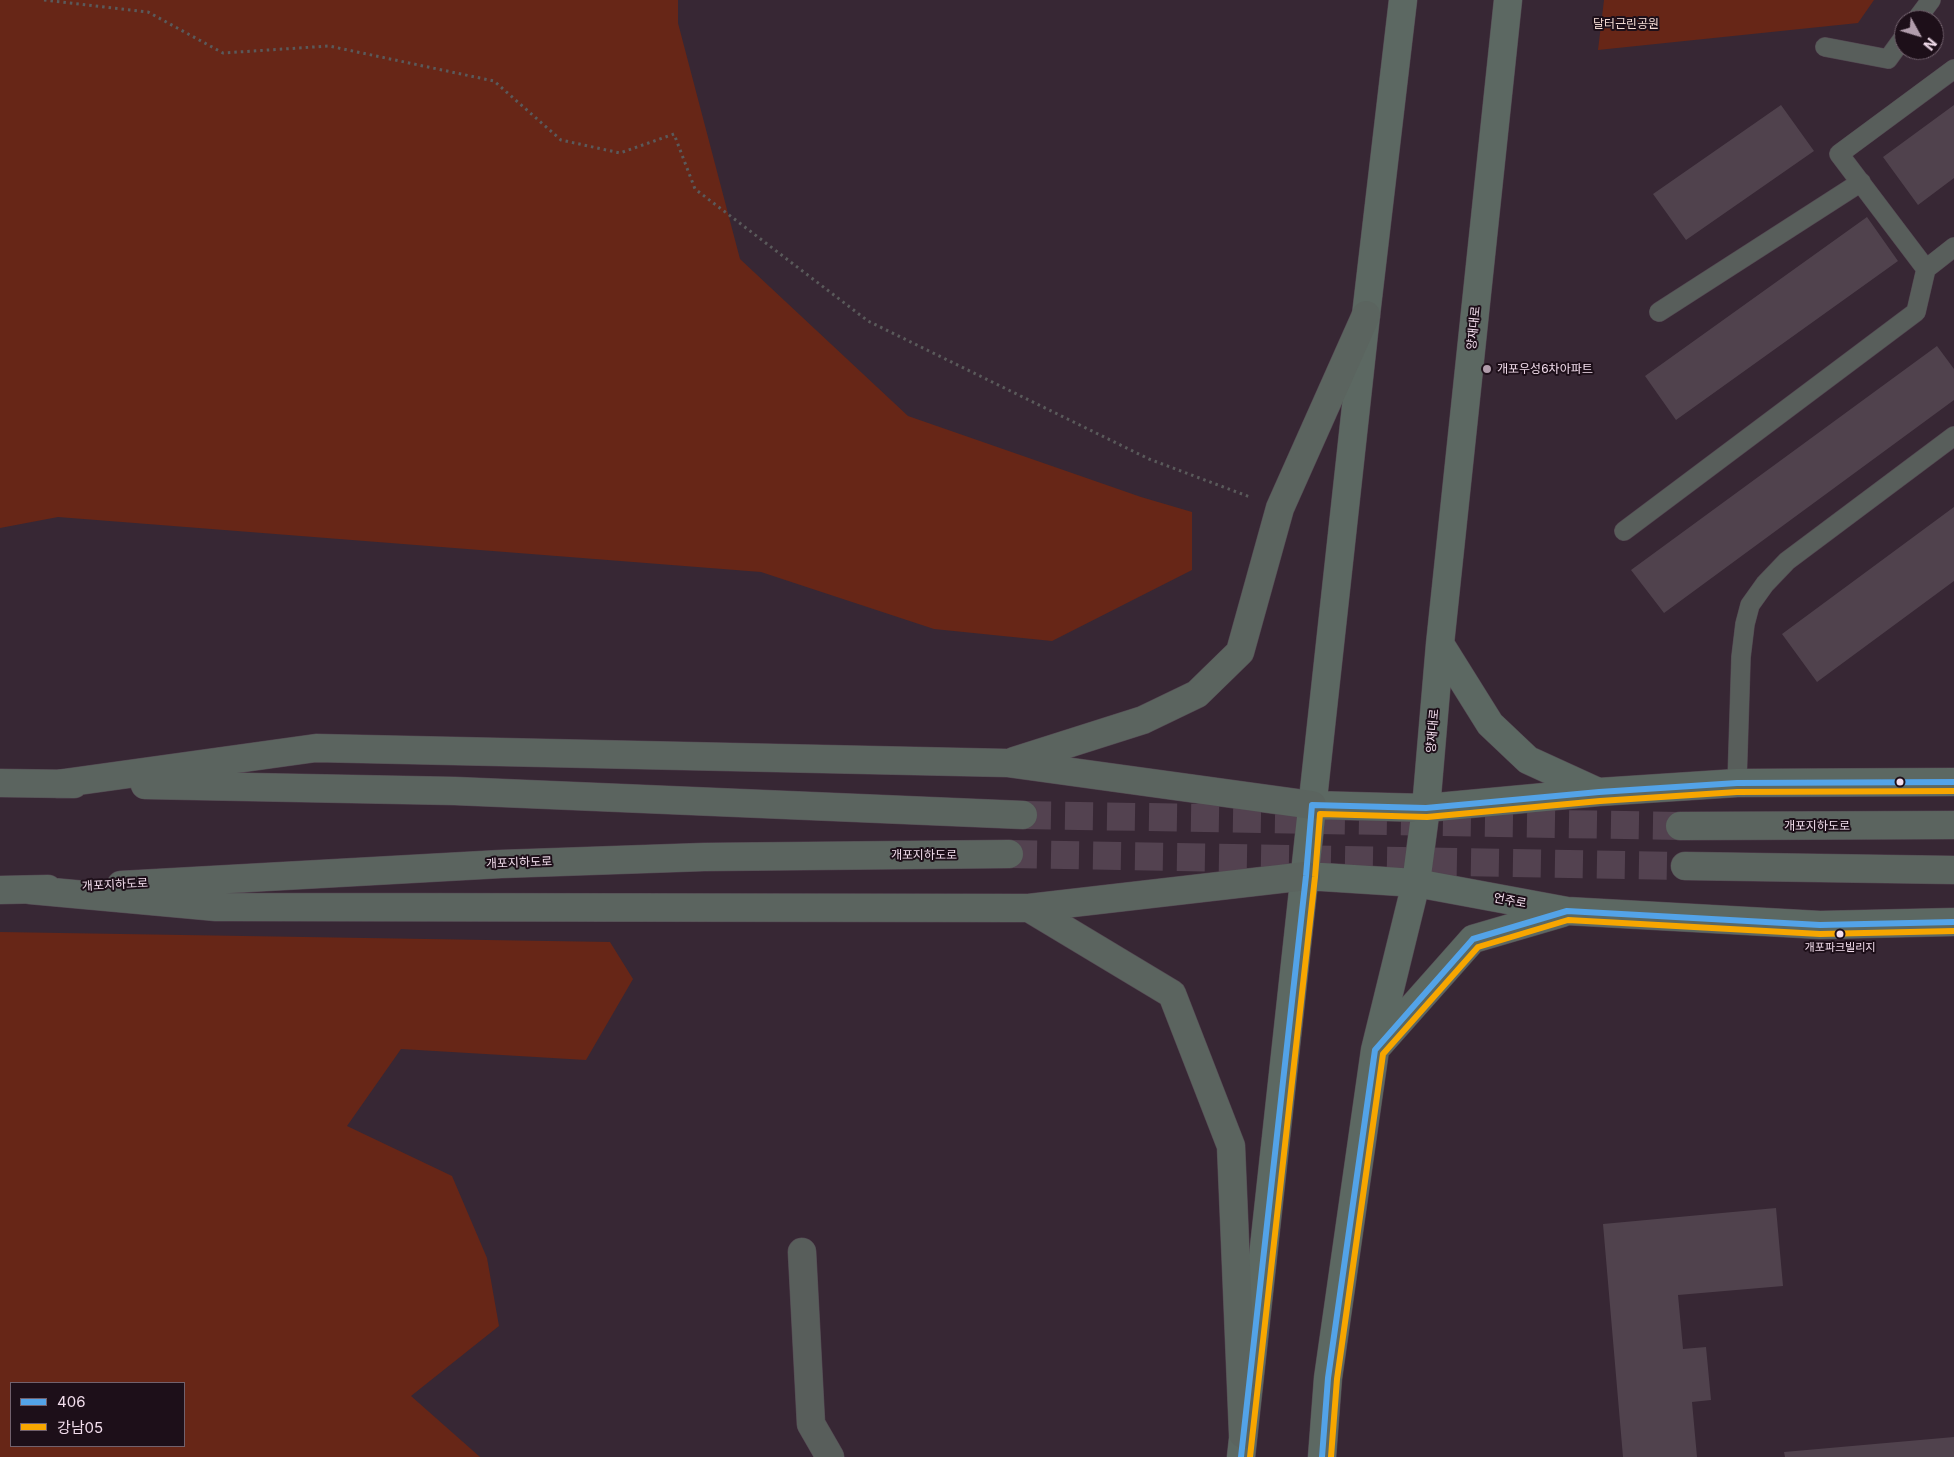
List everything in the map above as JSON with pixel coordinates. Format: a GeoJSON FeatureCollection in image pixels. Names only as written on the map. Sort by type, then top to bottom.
{"type":"FeatureCollection","features":[{"type":"Feature","properties":{"kind":"highway"},"geometry":{"type":"LineString","coordinates":[[1007,763],[1143,720],[1197,694],[1240,652],[1280,508],[1366,315]]}},
{"type":"Feature","properties":{"kind":"highway"},"geometry":{"type":"LineString","coordinates":[[57,784],[316,748],[1007,763],[1312,805]]}},
{"type":"Feature","properties":{"kind":"highway"},"geometry":{"type":"LineString","coordinates":[[0,783],[455,790],[1023,814]]}},
{"type":"Feature","properties":{"kind":"highway","name":"개포지하도로"},"geometry":{"type":"LineString","coordinates":[[1680,826],[1954,825]]}},
{"type":"Feature","properties":{"kind":"highway","name":"개포지하도로"},"geometry":{"type":"LineString","coordinates":[[30,890],[704,856],[1009,854]]}},
{"type":"Feature","properties":{"kind":"highway"},"geometry":{"type":"LineString","coordinates":[[1685,866],[1954,870]]}},
{"type":"Feature","properties":{"kind":"highway"},"geometry":{"type":"LineString","coordinates":[[0,890],[30,890],[216,908],[1029,908],[1306,876]]}},
{"type":"Feature","properties":{"kind":"highway"},"geometry":{"type":"LineString","coordinates":[[1029,908],[1172,994],[1231,1146],[1242,1446]]}},
{"type":"Feature","properties":{"kind":"main road"},"geometry":{"type":"LineString","coordinates":[[1242,1446],[1366,315],[1404,0]]}},
{"type":"Feature","properties":{"kind":"main road","name":"양재대로"},"geometry":{"type":"LineString","coordinates":[[1322,1457],[1328,1378],[1375,1050],[1416,883],[1426,808],[1440,644],[1508,0]]}},
{"type":"Feature","properties":{"kind":"main road"},"geometry":{"type":"LineString","coordinates":[[1440,644],[1490,724],[1528,760],[1599,792]]}},
{"type":"Feature","properties":{"kind":"main road"},"geometry":{"type":"LineString","coordinates":[[1312,805],[1426,808],[1599,792],[1737,784],[1954,782]]}},
{"type":"Feature","properties":{"kind":"main road","name":"언주로"},"geometry":{"type":"LineString","coordinates":[[1306,876],[1416,883],[1567,911],[1820,925],[1954,922]]}},
{"type":"Feature","properties":{"kind":"main road"},"geometry":{"type":"LineString","coordinates":[[1375,1050],[1473,939],[1567,911]]}},
{"type":"Feature","properties":{"kind":"street"},"geometry":{"type":"LineString","coordinates":[[802,1252],[811,1424],[830,1457]]}},
{"type":"Feature","properties":{"kind":"lane"},"geometry":{"type":"LineString","coordinates":[[1824,47],[1888,59],[1894,51]]}},
{"type":"Feature","properties":{"kind":"lane"},"geometry":{"type":"LineString","coordinates":[[1926,269],[1839,154],[1954,69]]}},
{"type":"Feature","properties":{"kind":"lane"},"geometry":{"type":"LineString","coordinates":[[1659,312],[1860,182]]}},
{"type":"Feature","properties":{"kind":"lane"},"geometry":{"type":"LineString","coordinates":[[1624,531],[1916,312],[1926,269],[1954,248]]}},
{"type":"Feature","properties":{"kind":"lane"},"geometry":{"type":"LineString","coordinates":[[1737,784],[1741,657],[1745,624],[1750,605],[1765,584],[1787,561],[1954,436]]}},
{"type":"Feature","properties":{"kind":"path"},"geometry":{"type":"LineString","coordinates":[[44,0],[148,12],[223,53],[329,46],[494,81],[561,140],[620,153],[674,134],[695,189],[868,321],[1149,458],[1280,508]]}},
{"type":"Feature","properties":{"kind":"green space"},"geometry":{"type":"Polygon","coordinates":[[[0,0],[678,0],[678,23],[740,259],[908,416],[1141,497],[1192,512],[1192,570],[1052,641],[934,629],[761,572],[58,517],[0,528],[0,0]]]}},
{"type":"Feature","properties":{"kind":"green space","name":"달터근린공원"},"geometry":{"type":"Polygon","coordinates":[[[1604,0],[1874,0],[1858,23],[1598,50],[1604,0]]]}},
{"type":"Feature","properties":{"kind":"green space"},"geometry":{"type":"Polygon","coordinates":[[[0,932],[610,942],[633,979],[586,1060],[401,1049],[347,1126],[452,1176],[487,1258],[499,1326],[411,1396],[480,1457],[0,1457],[0,932]]]}},
{"type":"Feature","properties":{"kind":"building"},"geometry":{"type":"Polygon","coordinates":[[[1781,105],[1814,151],[1686,240],[1653,194],[1781,105]]]}},
{"type":"Feature","properties":{"kind":"building"},"geometry":{"type":"Polygon","coordinates":[[[1954,105],[1954,178],[1918,205],[1883,157],[1954,105]]]}},
{"type":"Feature","properties":{"kind":"building"},"geometry":{"type":"Polygon","coordinates":[[[1867,217],[1898,261],[1676,420],[1645,376],[1867,217]]]}},
{"type":"Feature","properties":{"kind":"building"},"geometry":{"type":"Polygon","coordinates":[[[1937,346],[1954,369],[1954,400],[1664,613],[1631,570],[1937,346]]]}},
{"type":"Feature","properties":{"kind":"building"},"geometry":{"type":"Polygon","coordinates":[[[1954,507],[1954,581],[1817,682],[1782,634],[1954,507]]]}},
{"type":"Feature","properties":{"kind":"building"},"geometry":{"type":"Polygon","coordinates":[[[1776,1208],[1783,1286],[1678,1295],[1683,1349],[1706,1347],[1711,1400],[1692,1402],[1697,1457],[1623,1457],[1603,1224],[1776,1208]]]}},
{"type":"Feature","properties":{"kind":"building"},"geometry":{"type":"Polygon","coordinates":[[[1954,1437],[1954,1457],[1785,1457],[1784,1452],[1954,1437]]]}},
{"type":"Feature","properties":{"kind":"tunnel"},"geometry":{"type":"LineString","coordinates":[[1023,815],[1680,826]]}},
{"type":"Feature","properties":{"kind":"tunnel"},"geometry":{"type":"LineString","coordinates":[[1009,854],[1685,866]]}},
{"type":"Feature","properties":{"kind":"transit line","name":"406"},"geometry":{"type":"LineString","coordinates":[[1241,1457],[1306,876],[1312,805],[1426,808],[1599,792],[1737,783],[1954,782]]}},
{"type":"Feature","properties":{"kind":"transit line","name":"강남05"},"geometry":{"type":"LineString","coordinates":[[1250,1457],[1315,877],[1320,814],[1427,817],[1600,801],[1737,792],[1954,791]]}},
{"type":"Feature","properties":{"kind":"transit line","name":"406"},"geometry":{"type":"LineString","coordinates":[[1322,1457],[1328,1378],[1375,1050],[1473,939],[1567,911],[1820,925],[1954,922]]}},
{"type":"Feature","properties":{"kind":"transit line","name":"강남05"},"geometry":{"type":"LineString","coordinates":[[1331,1457],[1337,1379],[1383,1054],[1478,947],[1568,920],[1820,934],[1954,931]]}},
{"type":"Feature","properties":{"kind":"place","name":"개포우성6차아파트"},"geometry":{"type":"Point","coordinates":[1487,369]}},
{"type":"Feature","properties":{"kind":"place","name":"개포파크빌리지"},"geometry":{"type":"Point","coordinates":[1840,934]}}]}
